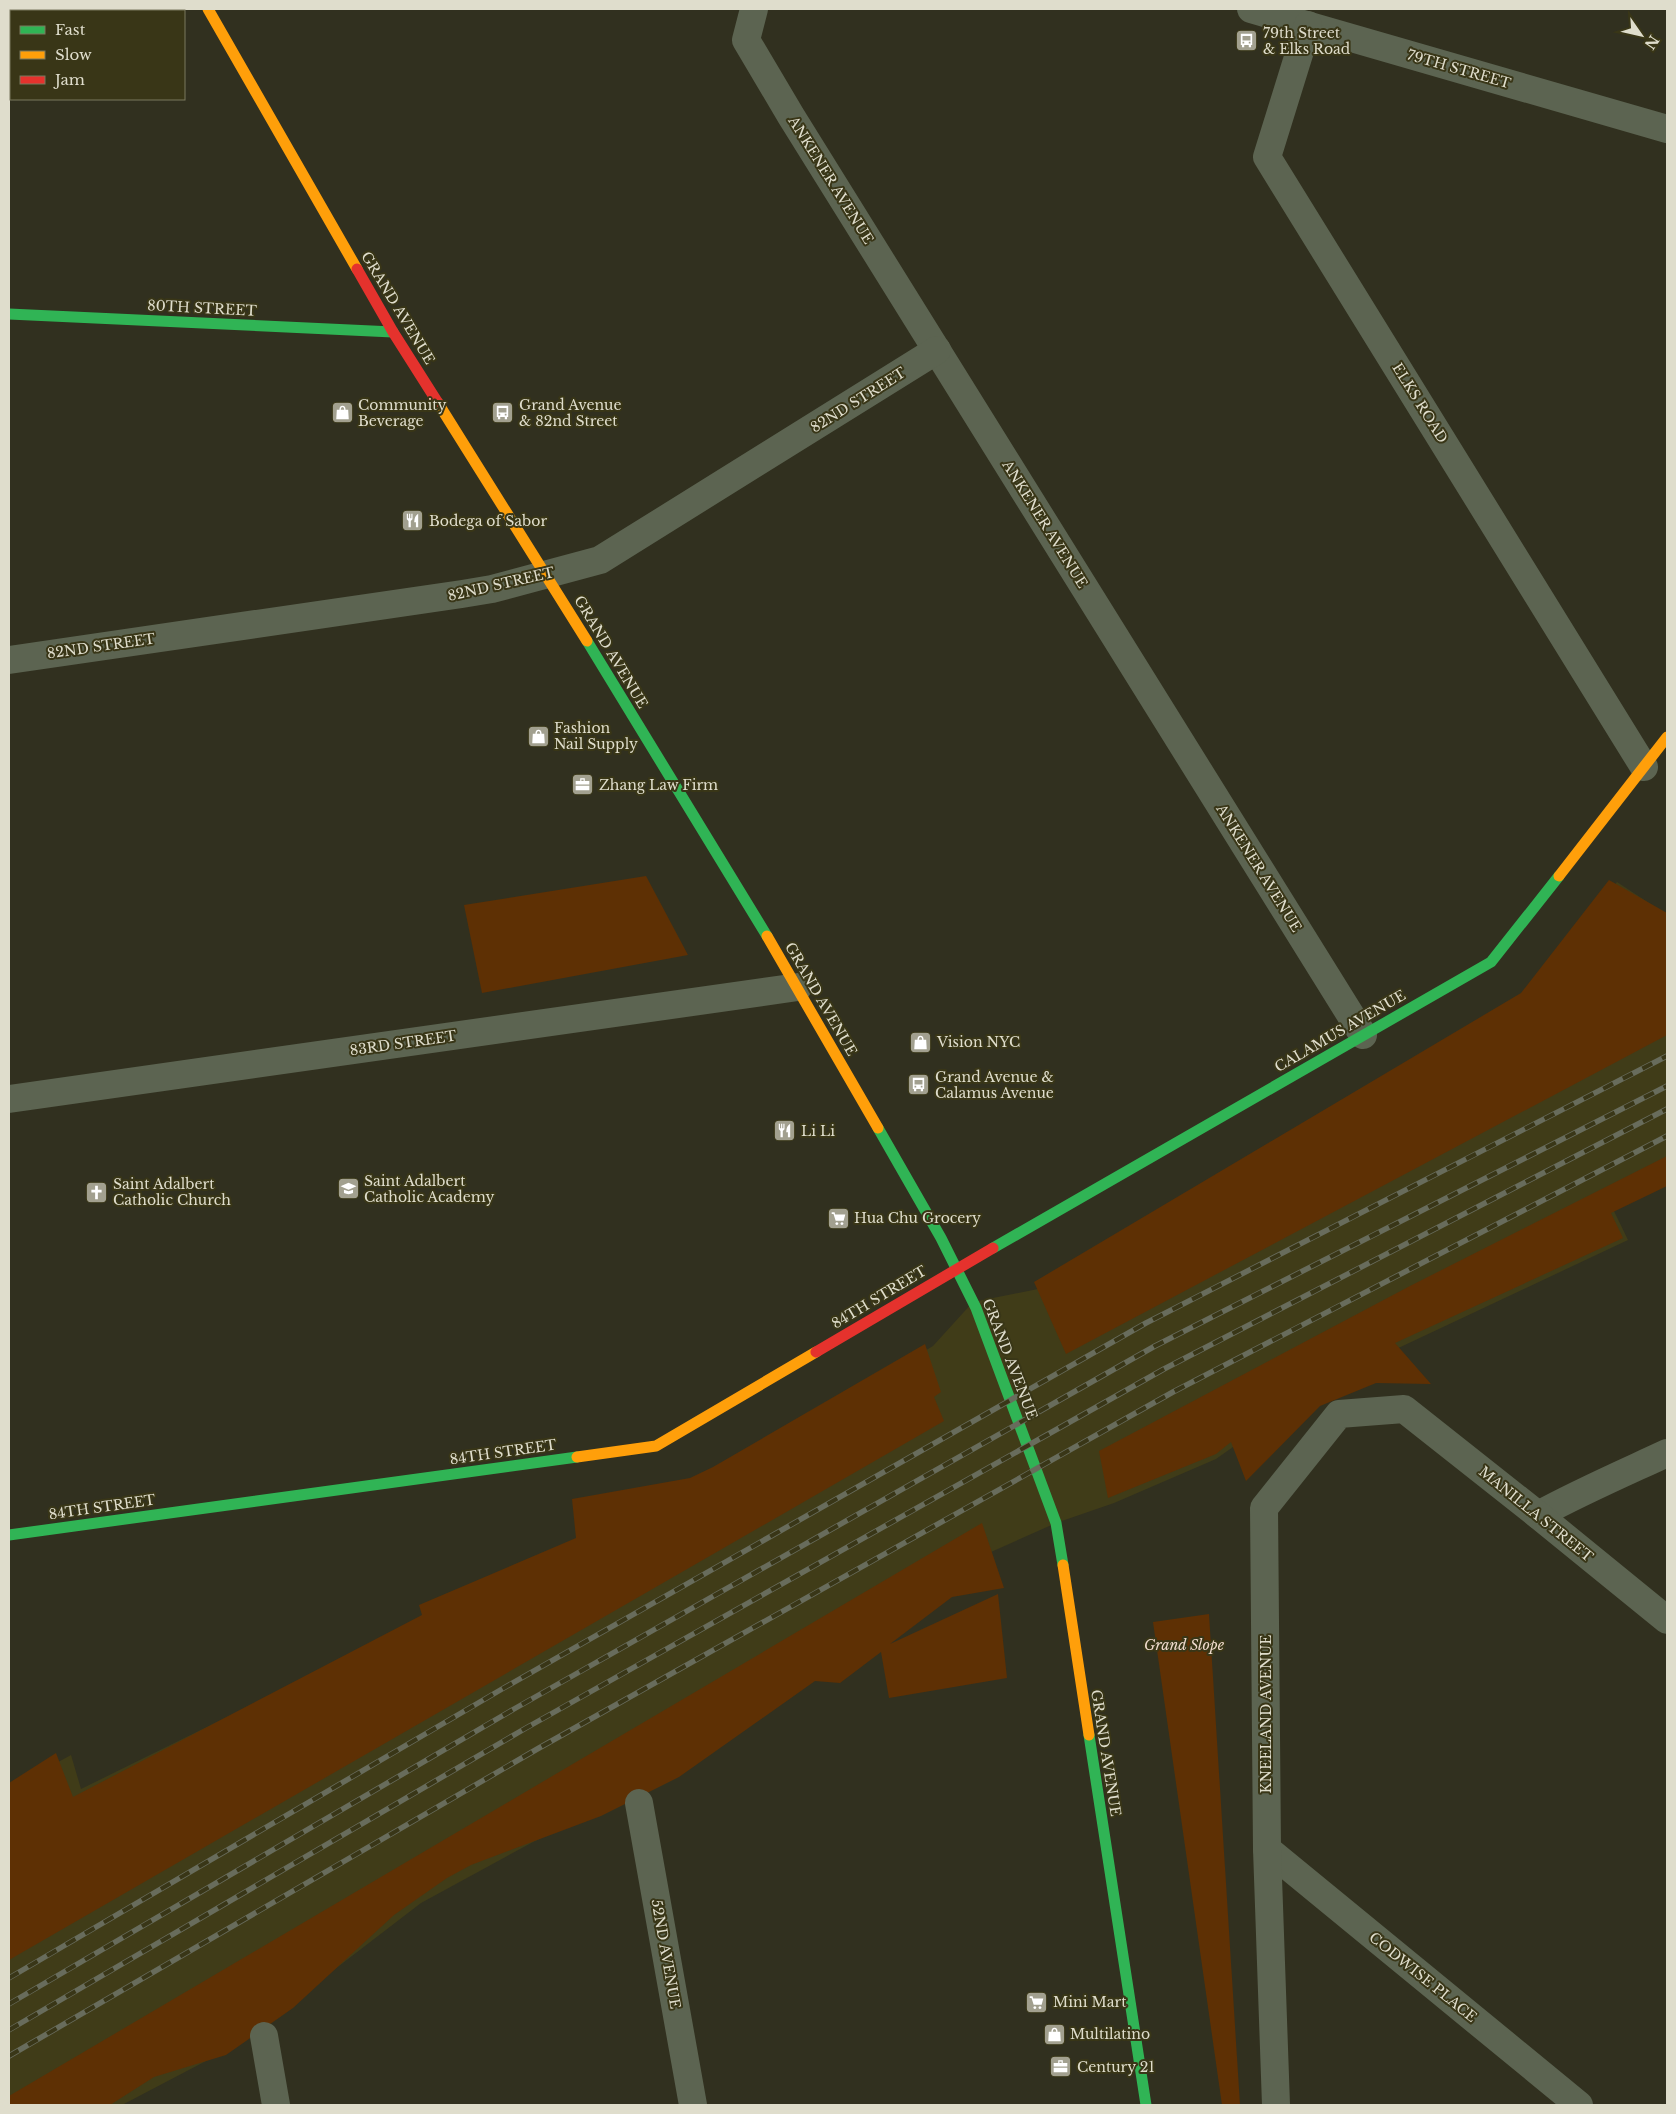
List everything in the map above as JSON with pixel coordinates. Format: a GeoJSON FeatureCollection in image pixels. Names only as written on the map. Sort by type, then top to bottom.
{"type":"FeatureCollection","features":[{"type":"Feature","properties":{"kind":"main road","name":"GRAND AVENUE"},"geometry":{"type":"LineString","coordinates":[[208,9],[393,332],[546,575],[798,987],[957,1268],[984,1330],[1056,1523],[1146,2105]]}},
{"type":"Feature","properties":{"kind":"main road","name":"80TH STREET"},"geometry":{"type":"LineString","coordinates":[[9,314],[393,332]]}},
{"type":"Feature","properties":{"kind":"main road","name":"CALAMUS AVENUE"},"geometry":{"type":"LineString","coordinates":[[957,1268],[1491,962],[1667,737]]}},
{"type":"Feature","properties":{"kind":"main road","name":"84TH STREET"},"geometry":{"type":"LineString","coordinates":[[9,1535],[656,1446],[957,1268]]}},
{"type":"Feature","properties":{"kind":"street","name":"ANKENER AVENUE"},"geometry":{"type":"LineString","coordinates":[[754,9],[746,40],[1363,1035]]}},
{"type":"Feature","properties":{"kind":"street","name":"79TH STREET"},"geometry":{"type":"LineString","coordinates":[[1251,9],[1667,129]]}},
{"type":"Feature","properties":{"kind":"street","name":"ELKS ROAD"},"geometry":{"type":"LineString","coordinates":[[1308,25],[1267,156],[1644,766]]}},
{"type":"Feature","properties":{"kind":"street","name":"82ND STREET"},"geometry":{"type":"LineString","coordinates":[[9,660],[492,589],[600,560],[937,350]]}},
{"type":"Feature","properties":{"kind":"street","name":"83RD STREET"},"geometry":{"type":"LineString","coordinates":[[9,1099],[798,987]]}},
{"type":"Feature","properties":{"kind":"street","name":"MANILLA STREET"},"geometry":{"type":"LineString","coordinates":[[1404,1409],[1667,1620]]}},
{"type":"Feature","properties":{"kind":"street","name":"KNEELAND AVENUE"},"geometry":{"type":"LineString","coordinates":[[1276,2105],[1267,1849],[1264,1508],[1339,1414],[1404,1409]]}},
{"type":"Feature","properties":{"kind":"street"},"geometry":{"type":"LineString","coordinates":[[1538,1515],[1571,1497],[1596,1487],[1667,1452]]}},
{"type":"Feature","properties":{"kind":"street","name":"52ND AVENUE"},"geometry":{"type":"LineString","coordinates":[[639,1803],[693,2105]]}},
{"type":"Feature","properties":{"kind":"street","name":"CODWISE PLACE"},"geometry":{"type":"LineString","coordinates":[[1267,1849],[1579,2105]]}},
{"type":"Feature","properties":{"kind":"street"},"geometry":{"type":"LineString","coordinates":[[264,2036],[276,2105]]}},
{"type":"Feature","properties":{"kind":"shaded area"},"geometry":{"type":"Polygon","coordinates":[[[1617,882],[1667,915],[1667,1182],[1613,1209],[1628,1240],[1324,1383],[1216,1459],[1114,1503],[1056,1523],[982,1556],[689,1767],[533,1842],[421,1903],[279,2012],[246,2040],[122,2105],[9,2105],[9,1789],[71,1755],[81,1789],[712,1478],[933,1346],[973,1302],[1038,1289],[1531,994],[1617,882]]]}},
{"type":"Feature","properties":{"kind":"green space"},"geometry":{"type":"Polygon","coordinates":[[[77,9],[120,10],[82,10],[77,9]]]}},
{"type":"Feature","properties":{"kind":"green space"},"geometry":{"type":"Polygon","coordinates":[[[646,876],[688,955],[482,993],[464,905],[646,876]]]}},
{"type":"Feature","properties":{"kind":"green space"},"geometry":{"type":"Polygon","coordinates":[[[1609,880],[1667,913],[1667,1035],[1066,1354],[1034,1282],[1521,993],[1609,880]]]}},
{"type":"Feature","properties":{"kind":"green space"},"geometry":{"type":"Polygon","coordinates":[[[1667,1156],[1667,1186],[1611,1213],[1623,1238],[1395,1343],[1431,1384],[1376,1383],[1320,1406],[1246,1481],[1231,1442],[1216,1454],[1108,1498],[1099,1451],[1410,1286],[1667,1156]]]}},
{"type":"Feature","properties":{"kind":"green space"},"geometry":{"type":"Polygon","coordinates":[[[925,1344],[941,1392],[934,1397],[944,1421],[9,1960],[9,1783],[56,1753],[73,1797],[422,1615],[419,1605],[576,1538],[572,1499],[690,1478],[713,1467],[925,1344]]]}},
{"type":"Feature","properties":{"kind":"green space"},"geometry":{"type":"Polygon","coordinates":[[[982,1523],[1004,1588],[952,1597],[890,1644],[998,1594],[1007,1678],[889,1698],[881,1652],[840,1683],[815,1681],[679,1777],[601,1816],[471,1865],[447,1878],[394,1915],[293,2008],[226,2055],[154,2077],[110,2105],[9,2105],[9,2096],[982,1523]]]}},
{"type":"Feature","properties":{"kind":"green space","name":"Grand Slope"},"geometry":{"type":"Polygon","coordinates":[[[1209,1614],[1240,2105],[1222,2105],[1153,1622],[1209,1614]]]}},
{"type":"Feature","properties":{"kind":"railway"},"geometry":{"type":"LineString","coordinates":[[9,1978],[502,1689],[1146,1323],[1667,1056]]}},
{"type":"Feature","properties":{"kind":"railway"},"geometry":{"type":"LineString","coordinates":[[9,2004],[514,1709],[1155,1346],[1667,1086]]}},
{"type":"Feature","properties":{"kind":"railway"},"geometry":{"type":"LineString","coordinates":[[9,2030],[526,1728],[1164,1369],[1667,1109]]}},
{"type":"Feature","properties":{"kind":"railway"},"geometry":{"type":"LineString","coordinates":[[9,2056],[539,1748],[1173,1392],[1667,1136]]}},
{"type":"Feature","properties":{"kind":"traffic: fast"},"geometry":{"type":"LineString","coordinates":[[9,314],[393,332]]}},
{"type":"Feature","properties":{"kind":"traffic: fast"},"geometry":{"type":"LineString","coordinates":[[587,641],[767,936]]}},
{"type":"Feature","properties":{"kind":"traffic: fast"},"geometry":{"type":"LineString","coordinates":[[993,1248],[1491,962],[1559,876]]}},
{"type":"Feature","properties":{"kind":"traffic: fast"},"geometry":{"type":"LineString","coordinates":[[878,1128],[941,1238],[976,1308],[1056,1523],[1063,1565]]}},
{"type":"Feature","properties":{"kind":"traffic: fast"},"geometry":{"type":"LineString","coordinates":[[9,1535],[577,1457]]}},
{"type":"Feature","properties":{"kind":"traffic: fast"},"geometry":{"type":"LineString","coordinates":[[1089,1735],[1146,2105]]}},
{"type":"Feature","properties":{"kind":"traffic: slow"},"geometry":{"type":"LineString","coordinates":[[208,9],[357,269]]}},
{"type":"Feature","properties":{"kind":"traffic: slow"},"geometry":{"type":"LineString","coordinates":[[438,403],[587,641]]}},
{"type":"Feature","properties":{"kind":"traffic: slow"},"geometry":{"type":"LineString","coordinates":[[1559,876],[1667,737]]}},
{"type":"Feature","properties":{"kind":"traffic: slow"},"geometry":{"type":"LineString","coordinates":[[767,936],[878,1128]]}},
{"type":"Feature","properties":{"kind":"traffic: slow"},"geometry":{"type":"LineString","coordinates":[[577,1457],[656,1446],[816,1352]]}},
{"type":"Feature","properties":{"kind":"traffic: slow"},"geometry":{"type":"LineString","coordinates":[[1063,1565],[1089,1735]]}},
{"type":"Feature","properties":{"kind":"traffic: jam"},"geometry":{"type":"LineString","coordinates":[[357,269],[393,332],[438,403]]}},
{"type":"Feature","properties":{"kind":"traffic: jam"},"geometry":{"type":"LineString","coordinates":[[816,1352],[993,1248]]}},
{"type":"Feature","properties":{"kind":"place","name":"79th Street & Elks Road"},"geometry":{"type":"Point","coordinates":[1247,41]}},
{"type":"Feature","properties":{"kind":"place","name":"Community Beverage"},"geometry":{"type":"Point","coordinates":[342,413]}},
{"type":"Feature","properties":{"kind":"place","name":"Grand Avenue & 82nd Street"},"geometry":{"type":"Point","coordinates":[503,413]}},
{"type":"Feature","properties":{"kind":"place","name":"Bodega of Sabor"},"geometry":{"type":"Point","coordinates":[413,521]}},
{"type":"Feature","properties":{"kind":"place","name":"Fashion Nail Supply"},"geometry":{"type":"Point","coordinates":[538,736]}},
{"type":"Feature","properties":{"kind":"place","name":"Zhang Law Firm"},"geometry":{"type":"Point","coordinates":[583,785]}},
{"type":"Feature","properties":{"kind":"place","name":"Vision NYC"},"geometry":{"type":"Point","coordinates":[921,1042]}},
{"type":"Feature","properties":{"kind":"place","name":"Grand Avenue & Calamus Avenue"},"geometry":{"type":"Point","coordinates":[919,1085]}},
{"type":"Feature","properties":{"kind":"place","name":"Li Li"},"geometry":{"type":"Point","coordinates":[785,1131]}},
{"type":"Feature","properties":{"kind":"place","name":"Saint Adalbert Catholic Academy"},"geometry":{"type":"Point","coordinates":[348,1189]}},
{"type":"Feature","properties":{"kind":"place","name":"Saint Adalbert Catholic Church"},"geometry":{"type":"Point","coordinates":[97,1192]}},
{"type":"Feature","properties":{"kind":"place","name":"Hua Chu Grocery"},"geometry":{"type":"Point","coordinates":[838,1218]}},
{"type":"Feature","properties":{"kind":"place","name":"Mini Mart"},"geometry":{"type":"Point","coordinates":[1037,2002]}},
{"type":"Feature","properties":{"kind":"place","name":"Multilatino"},"geometry":{"type":"Point","coordinates":[1054,2034]}},
{"type":"Feature","properties":{"kind":"place","name":"Century 21"},"geometry":{"type":"Point","coordinates":[1061,2067]}}]}
